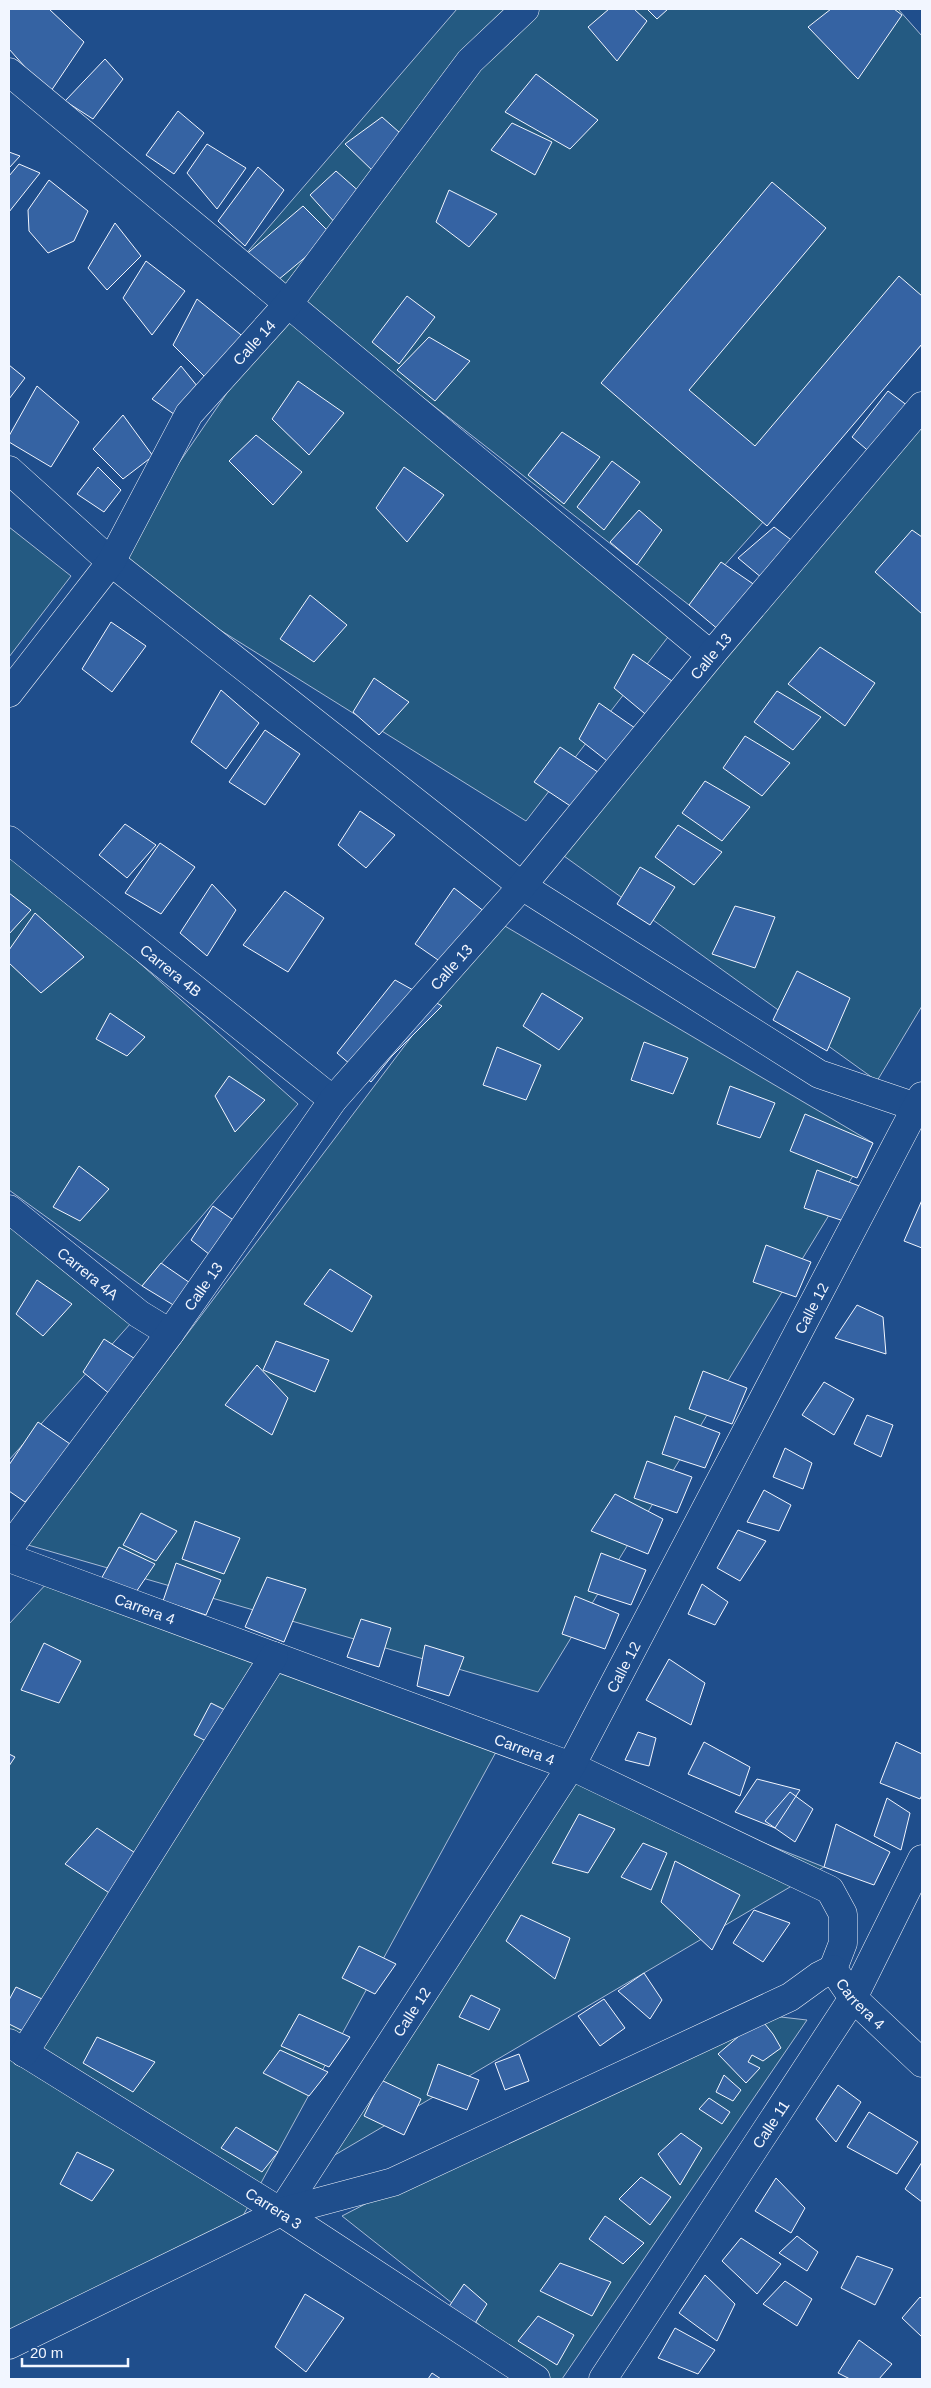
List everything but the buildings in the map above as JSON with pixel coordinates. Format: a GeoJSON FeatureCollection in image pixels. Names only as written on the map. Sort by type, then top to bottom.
{"type":"FeatureCollection","features":[{"type":"Feature","properties":{"kind":"street","name":"Calle 14"},"geometry":{"type":"LineString","coordinates":[[9,693],[111,562],[189,414],[288,304],[470,61],[525,9]]}},
{"type":"Feature","properties":{"kind":"street"},"geometry":{"type":"LineString","coordinates":[[9,72],[711,655]]}},
{"type":"Feature","properties":{"kind":"street","name":"Calle 13"},"geometry":{"type":"LineString","coordinates":[[9,1548],[170,1333],[333,1100],[522,886],[711,655],[922,406]]}},
{"type":"Feature","properties":{"kind":"street"},"geometry":{"type":"LineString","coordinates":[[9,470],[111,562],[522,886],[819,1074],[920,1104]]}},
{"type":"Feature","properties":{"kind":"street","name":"Carrera 4B"},"geometry":{"type":"LineString","coordinates":[[9,840],[333,1100]]}},
{"type":"Feature","properties":{"kind":"street","name":"Calle 12"},"geometry":{"type":"LineString","coordinates":[[281,2212],[571,1766],[920,1104]]}},
{"type":"Feature","properties":{"kind":"street","name":"Carrera 4A"},"geometry":{"type":"LineString","coordinates":[[9,1210],[139,1314],[170,1333]]}},
{"type":"Feature","properties":{"kind":"street","name":"Carrera 4"},"geometry":{"type":"LineString","coordinates":[[9,1558],[571,1766],[830,1890],[843,1914],[844,1943],[833,1970],[853,1998],[922,2063]]}},
{"type":"Feature","properties":{"kind":"street"},"geometry":{"type":"LineString","coordinates":[[16,2048],[274,1656]]}},
{"type":"Feature","properties":{"kind":"street","name":"Calle 11"},"geometry":{"type":"LineString","coordinates":[[604,2379],[853,1998],[922,1859]]}},
{"type":"Feature","properties":{"kind":"street"},"geometry":{"type":"LineString","coordinates":[[9,2345],[281,2212],[393,2182],[790,1997],[820,1976],[833,1970]]}},
{"type":"Feature","properties":{"kind":"street","name":"Carrera 3"},"geometry":{"type":"LineString","coordinates":[[16,2048],[281,2212],[536,2379]]}},
{"type":"Feature","properties":{"kind":"shaded area"},"geometry":{"type":"Polygon","coordinates":[[[457,9],[898,9],[922,36],[922,344],[689,605],[243,257],[457,9]]]}},
{"type":"Feature","properties":{"kind":"shaded area"},"geometry":{"type":"Polygon","coordinates":[[[288,304],[668,637],[526,821],[111,562],[288,304]]]}},
{"type":"Feature","properties":{"kind":"shaded area"},"geometry":{"type":"Polygon","coordinates":[[[922,411],[922,1006],[877,1081],[557,851],[922,411]]]}},
{"type":"Feature","properties":{"kind":"shaded area"},"geometry":{"type":"Polygon","coordinates":[[[9,527],[71,576],[9,657],[9,527]]]}},
{"type":"Feature","properties":{"kind":"shaded area"},"geometry":{"type":"Polygon","coordinates":[[[9,847],[298,1104],[142,1286],[9,1190],[9,847]]]}},
{"type":"Feature","properties":{"kind":"shaded area"},"geometry":{"type":"Polygon","coordinates":[[[498,922],[873,1143],[538,1692],[28,1545],[498,922]]]}},
{"type":"Feature","properties":{"kind":"shaded area"},"geometry":{"type":"Polygon","coordinates":[[[9,1209],[139,1314],[9,1460],[9,1209]]]}},
{"type":"Feature","properties":{"kind":"shaded area"},"geometry":{"type":"Polygon","coordinates":[[[49,1581],[502,1741],[232,2236],[9,2332],[9,1624],[49,1581]]]}},
{"type":"Feature","properties":{"kind":"shaded area"},"geometry":{"type":"Polygon","coordinates":[[[571,1766],[824,1867],[289,2182],[571,1766]]]}},
{"type":"Feature","properties":{"kind":"shaded area"},"geometry":{"type":"Polygon","coordinates":[[[737,2012],[807,2020],[562,2379],[548,2379],[342,2216],[737,2012]]]}}]}
